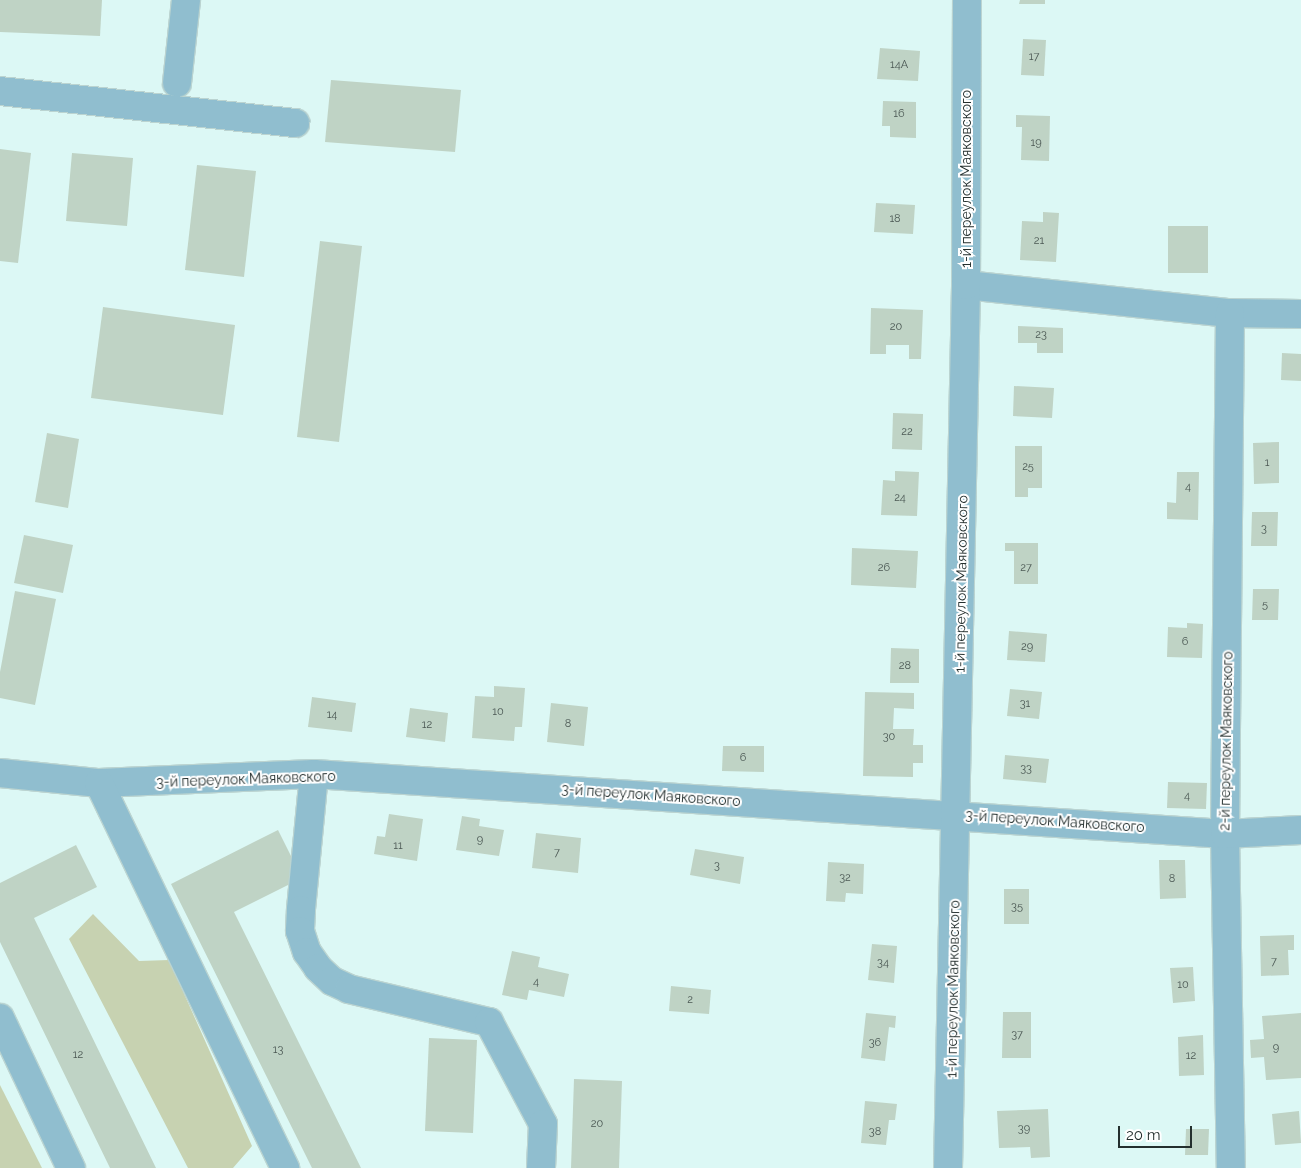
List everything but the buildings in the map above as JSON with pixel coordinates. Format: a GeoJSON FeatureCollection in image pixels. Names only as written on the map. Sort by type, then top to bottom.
{"type":"FeatureCollection","features":[{"type":"Feature","properties":{"kind":"street"},"geometry":{"type":"LineString","coordinates":[[177,83],[186,0]]}},
{"type":"Feature","properties":{"kind":"street","name":"1-й переулок Маяковского"},"geometry":{"type":"LineString","coordinates":[[948,1168],[957,814],[966,285],[967,0]]}},
{"type":"Feature","properties":{"kind":"street"},"geometry":{"type":"LineString","coordinates":[[0,91],[295,123]]}},
{"type":"Feature","properties":{"kind":"street"},"geometry":{"type":"LineString","coordinates":[[966,285],[1230,313],[1301,314]]}},
{"type":"Feature","properties":{"kind":"street","name":"2-й переулок Маяковского"},"geometry":{"type":"LineString","coordinates":[[1230,313],[1225,834],[1231,1168]]}},
{"type":"Feature","properties":{"kind":"street","name":"3-й переулок Маяковского"},"geometry":{"type":"LineString","coordinates":[[0,772],[99,783],[314,774],[957,814],[1225,834],[1301,830]]}},
{"type":"Feature","properties":{"kind":"street"},"geometry":{"type":"LineString","coordinates":[[314,774],[300,931],[307,952],[318,968],[332,981],[349,989],[489,1022],[543,1124],[541,1168]]}},
{"type":"Feature","properties":{"kind":"street"},"geometry":{"type":"LineString","coordinates":[[99,783],[285,1168]]}},
{"type":"Feature","properties":{"kind":"street"},"geometry":{"type":"LineString","coordinates":[[0,1018],[71,1168]]}},
{"type":"Feature","properties":{"kind":"green space"},"geometry":{"type":"Polygon","coordinates":[[[93,914],[139,961],[169,960],[252,1146],[233,1168],[188,1168],[69,939],[93,914]]]}},
{"type":"Feature","properties":{"kind":"green space"},"geometry":{"type":"Polygon","coordinates":[[[0,1085],[42,1168],[0,1168],[0,1085]]]}}]}
